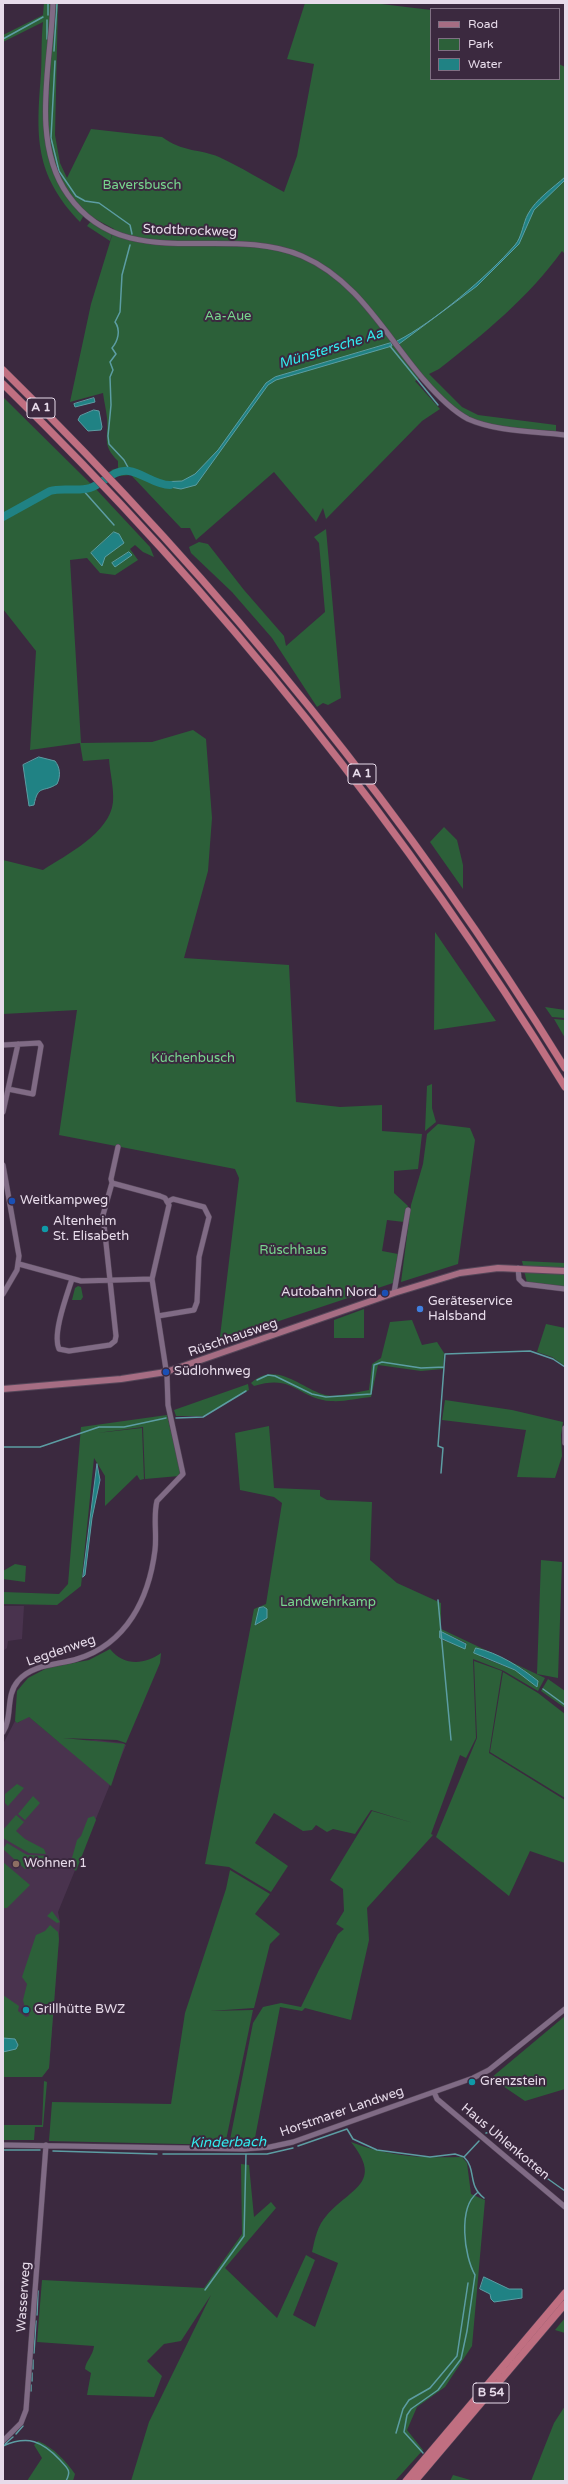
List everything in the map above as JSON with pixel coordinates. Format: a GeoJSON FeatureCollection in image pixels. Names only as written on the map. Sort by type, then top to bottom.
{"type":"FeatureCollection","features":[{"type":"Feature","properties":{"kind":"highway","name":"A 1"},"geometry":{"type":"LineString","coordinates":[[3,370],[78,445],[239,622],[351,759],[460,908],[565,1068]]}},
{"type":"Feature","properties":{"kind":"highway","name":"A 1"},"geometry":{"type":"LineString","coordinates":[[3,384],[124,508],[240,638],[343,766],[457,920],[565,1087]]}},
{"type":"Feature","properties":{"kind":"highway","name":"B 54"},"geometry":{"type":"LineString","coordinates":[[406,2481],[565,2293]]}},
{"type":"Feature","properties":{"kind":"highway","name":"B 54"},"geometry":{"type":"LineString","coordinates":[[415,2481],[565,2304]]}},
{"type":"Feature","properties":{"kind":"main road","name":"Rüschhausweg"},"geometry":{"type":"LineString","coordinates":[[3,1389],[120,1379],[166,1372],[394,1293],[460,1273],[518,1268],[565,1271]]}},
{"type":"Feature","properties":{"kind":"street","name":"Stodtbrockweg"},"geometry":{"type":"LineString","coordinates":[[53,3],[46,140],[56,174],[68,195],[79,208],[106,229],[132,240],[159,243],[250,244],[272,247],[302,256],[328,271],[349,287],[438,396],[467,418],[490,426],[565,435]]}},
{"type":"Feature","properties":{"kind":"street"},"geometry":{"type":"LineString","coordinates":[[3,1045],[39,1043],[42,1046],[32,1094],[8,1089]]}},
{"type":"Feature","properties":{"kind":"street"},"geometry":{"type":"LineString","coordinates":[[3,1112],[18,1044]]}},
{"type":"Feature","properties":{"kind":"street"},"geometry":{"type":"LineString","coordinates":[[72,1279],[56,1338],[59,1348],[68,1351],[110,1346],[115,1341],[103,1215],[112,1183],[111,1179],[118,1147]]}},
{"type":"Feature","properties":{"kind":"street"},"geometry":{"type":"LineString","coordinates":[[3,1165],[19,1264],[13,1280],[3,1294]]}},
{"type":"Feature","properties":{"kind":"street"},"geometry":{"type":"LineString","coordinates":[[112,1183],[160,1196],[167,1202],[169,1209],[152,1279],[166,1372]]}},
{"type":"Feature","properties":{"kind":"street"},"geometry":{"type":"LineString","coordinates":[[158,1316],[194,1310],[197,1302],[199,1257],[209,1217],[204,1207],[173,1199],[167,1202]]}},
{"type":"Feature","properties":{"kind":"street"},"geometry":{"type":"LineString","coordinates":[[394,1293],[408,1210]]}},
{"type":"Feature","properties":{"kind":"street"},"geometry":{"type":"LineString","coordinates":[[19,1264],[72,1279],[152,1279]]}},
{"type":"Feature","properties":{"kind":"street"},"geometry":{"type":"LineString","coordinates":[[518,1268],[519,1278],[524,1284],[565,1289]]}},
{"type":"Feature","properties":{"kind":"street","name":"Legdenweg"},"geometry":{"type":"LineString","coordinates":[[3,1732],[8,1721],[10,1701],[14,1687],[23,1677],[41,1667],[75,1660],[103,1649],[119,1635],[132,1619],[144,1594],[152,1567],[155,1549],[157,1501],[183,1474],[170,1414],[166,1372]]}},
{"type":"Feature","properties":{"kind":"street"},"geometry":{"type":"LineString","coordinates":[[565,1428],[565,1442]]}},
{"type":"Feature","properties":{"kind":"street","name":"Horstmarer Landweg"},"geometry":{"type":"LineString","coordinates":[[3,2145],[270,2147],[308,2137],[473,2078],[489,2070],[565,2009]]}},
{"type":"Feature","properties":{"kind":"street","name":"Haus Uhlenkotten"},"geometry":{"type":"LineString","coordinates":[[434,2092],[437,2098],[565,2207]]}},
{"type":"Feature","properties":{"kind":"street","name":"Wasserweg"},"geometry":{"type":"LineString","coordinates":[[3,2441],[21,2422],[26,2410],[46,2145]]}},
{"type":"Feature","properties":{"kind":"shaded area"},"geometry":{"type":"Polygon","coordinates":[[[3,1606],[24,1606],[22,1639],[8,1641],[7,1648],[3,1651],[3,1606]]]}},
{"type":"Feature","properties":{"kind":"shaded area"},"geometry":{"type":"Polygon","coordinates":[[[28,1716],[59,1742],[96,1740],[123,1743],[126,1745],[58,1912],[60,1922],[49,2068],[42,2077],[3,2077],[3,1744],[15,1721],[18,1723],[28,1716]]]}},
{"type":"Feature","properties":{"kind":"green space"},"geometry":{"type":"Polygon","coordinates":[[[44,3],[51,3],[45,102],[48,154],[60,185],[70,200],[84,215],[80,222],[65,204],[54,187],[46,170],[41,153],[39,135],[39,96],[43,22],[3,42],[3,35],[43,15],[44,3]]]}},
{"type":"Feature","properties":{"kind":"green space"},"geometry":{"type":"Polygon","coordinates":[[[54,3],[58,3],[55,135],[60,163],[67,178],[91,129],[162,137],[169,142],[184,148],[219,157],[284,192],[297,156],[314,64],[287,59],[305,3],[373,3],[430,10],[430,80],[560,80],[560,64],[565,67],[565,254],[562,251],[535,284],[505,314],[439,369],[429,374],[462,407],[478,415],[556,425],[556,431],[499,426],[488,424],[467,416],[444,398],[424,376],[415,381],[440,409],[422,421],[326,519],[323,508],[316,522],[274,472],[196,540],[190,528],[181,528],[131,475],[118,476],[115,474],[95,488],[150,547],[154,557],[143,552],[135,545],[130,549],[138,560],[115,575],[100,573],[87,558],[70,560],[81,743],[152,742],[193,730],[206,739],[212,818],[208,871],[184,958],[289,965],[296,1102],[340,1107],[382,1105],[382,1131],[422,1134],[418,1169],[394,1171],[394,1193],[408,1206],[404,1222],[387,1220],[382,1251],[398,1254],[393,1283],[249,1331],[219,1345],[239,1178],[235,1169],[59,1135],[77,1010],[3,1014],[3,860],[43,870],[86,842],[96,833],[104,824],[110,813],[113,802],[109,759],[83,761],[80,743],[30,750],[36,651],[3,609],[3,397],[92,485],[113,472],[111,470],[118,468],[118,461],[109,450],[107,441],[107,418],[103,393],[70,402],[91,304],[114,229],[88,215],[69,194],[54,166],[47,128],[54,3]]]}},
{"type":"Feature","properties":{"kind":"green space"},"geometry":{"type":"Polygon","coordinates":[[[91,221],[112,234],[110,241],[87,226],[91,221]]]}},
{"type":"Feature","properties":{"kind":"green space"},"geometry":{"type":"Polygon","coordinates":[[[326,529],[341,698],[328,705],[323,703],[317,707],[272,638],[232,592],[191,553],[189,547],[199,542],[208,544],[244,590],[284,636],[286,646],[325,612],[319,543],[314,537],[326,529]]]}},
{"type":"Feature","properties":{"kind":"green space"},"geometry":{"type":"Polygon","coordinates":[[[444,827],[457,840],[463,865],[463,889],[430,842],[444,827]]]}},
{"type":"Feature","properties":{"kind":"green space"},"geometry":{"type":"Polygon","coordinates":[[[435,932],[496,1021],[434,1030],[435,932]]]}},
{"type":"Feature","properties":{"kind":"green space"},"geometry":{"type":"Polygon","coordinates":[[[545,1007],[565,1010],[565,1018],[552,1017],[545,1007]]]}},
{"type":"Feature","properties":{"kind":"green space"},"geometry":{"type":"Polygon","coordinates":[[[554,1019],[565,1020],[565,1038],[554,1019]]]}},
{"type":"Feature","properties":{"kind":"green space"},"geometry":{"type":"Polygon","coordinates":[[[432,1084],[432,1108],[436,1122],[425,1131],[427,1086],[432,1084]]]}},
{"type":"Feature","properties":{"kind":"green space"},"geometry":{"type":"Polygon","coordinates":[[[438,1124],[470,1128],[475,1140],[458,1264],[401,1282],[411,1205],[423,1164],[427,1134],[438,1124]]]}},
{"type":"Feature","properties":{"kind":"green space"},"geometry":{"type":"Polygon","coordinates":[[[522,1261],[565,1263],[565,1287],[527,1283],[522,1261]]]}},
{"type":"Feature","properties":{"kind":"green space"},"geometry":{"type":"Polygon","coordinates":[[[78,1286],[81,1287],[83,1297],[81,1300],[72,1300],[75,1288],[78,1286]]]}},
{"type":"Feature","properties":{"kind":"green space"},"geometry":{"type":"Polygon","coordinates":[[[364,1309],[364,1338],[334,1338],[334,1320],[364,1309]]]}},
{"type":"Feature","properties":{"kind":"green space"},"geometry":{"type":"Polygon","coordinates":[[[412,1320],[422,1345],[437,1342],[444,1353],[443,1369],[421,1371],[378,1365],[371,1397],[341,1401],[320,1399],[295,1388],[278,1383],[267,1383],[254,1386],[251,1383],[260,1377],[269,1374],[287,1377],[322,1394],[333,1396],[369,1390],[372,1364],[381,1358],[390,1322],[412,1320]]]}},
{"type":"Feature","properties":{"kind":"green space"},"geometry":{"type":"Polygon","coordinates":[[[546,1324],[565,1328],[565,1366],[552,1357],[537,1352],[546,1324]]]}},
{"type":"Feature","properties":{"kind":"green space"},"geometry":{"type":"Polygon","coordinates":[[[248,1384],[249,1390],[203,1416],[176,1416],[174,1410],[248,1384]]]}},
{"type":"Feature","properties":{"kind":"green space"},"geometry":{"type":"Polygon","coordinates":[[[445,1400],[512,1410],[563,1422],[561,1435],[562,1456],[555,1478],[517,1477],[526,1430],[442,1420],[445,1400]]]}},
{"type":"Feature","properties":{"kind":"green space"},"geometry":{"type":"Polygon","coordinates":[[[167,1415],[181,1473],[179,1476],[145,1479],[143,1427],[97,1433],[142,1428],[144,1479],[140,1480],[137,1475],[105,1506],[105,1476],[94,1458],[81,1586],[57,1605],[3,1604],[3,1592],[59,1594],[68,1584],[81,1427],[167,1415]]]}},
{"type":"Feature","properties":{"kind":"green space","name":"Landwehrkamp"},"geometry":{"type":"Polygon","coordinates":[[[269,1426],[274,1488],[320,1490],[320,1496],[327,1500],[372,1502],[370,1560],[397,1583],[441,1603],[441,1629],[545,1678],[538,1691],[504,1671],[473,1659],[476,1738],[466,1758],[460,1755],[431,1834],[433,1835],[367,1908],[369,1940],[351,2020],[305,2008],[302,2011],[280,2007],[254,2143],[229,2145],[253,2023],[263,2007],[281,2003],[301,2007],[338,1934],[344,1929],[336,1924],[344,1911],[343,1889],[330,1880],[372,1811],[413,1823],[371,1810],[355,1834],[333,1829],[327,1832],[316,1825],[312,1830],[303,1831],[274,1813],[255,1843],[288,1866],[271,1892],[229,1867],[205,1864],[254,1609],[266,1604],[282,1503],[274,1497],[240,1490],[235,1433],[269,1426]],[[264,1607],[259,1608],[256,1625],[267,1618],[264,1607]],[[440,1631],[440,1639],[465,1648],[466,1643],[440,1631]],[[482,1649],[481,1657],[515,1670],[537,1686],[523,1669],[482,1649]]]}},
{"type":"Feature","properties":{"kind":"green space"},"geometry":{"type":"Polygon","coordinates":[[[541,1560],[562,1562],[558,1678],[537,1674],[541,1560]]]}},
{"type":"Feature","properties":{"kind":"green space"},"geometry":{"type":"Polygon","coordinates":[[[15,1564],[26,1566],[25,1582],[3,1579],[3,1571],[15,1564]]]}},
{"type":"Feature","properties":{"kind":"green space"},"geometry":{"type":"Polygon","coordinates":[[[110,1649],[115,1655],[134,1662],[148,1660],[161,1653],[160,1663],[126,1743],[117,1740],[63,1738],[125,1744],[111,1786],[29,1717],[17,1723],[15,1721],[17,1691],[28,1678],[47,1668],[89,1660],[110,1649]]]}},
{"type":"Feature","properties":{"kind":"green space"},"geometry":{"type":"Polygon","coordinates":[[[474,1661],[502,1671],[489,1753],[565,1800],[565,1863],[530,1851],[509,1896],[436,1837],[477,1738],[474,1661]]]}},
{"type":"Feature","properties":{"kind":"green space"},"geometry":{"type":"Polygon","coordinates":[[[503,1672],[538,1693],[565,1714],[565,1798],[490,1752],[503,1672]]]}},
{"type":"Feature","properties":{"kind":"green space"},"geometry":{"type":"Polygon","coordinates":[[[548,1679],[565,1691],[565,1708],[541,1691],[548,1679]]]}},
{"type":"Feature","properties":{"kind":"green space"},"geometry":{"type":"Polygon","coordinates":[[[17,1784],[24,1788],[8,1806],[5,1803],[5,1794],[17,1784]]]}},
{"type":"Feature","properties":{"kind":"green space"},"geometry":{"type":"Polygon","coordinates":[[[33,1796],[40,1803],[25,1820],[18,1814],[33,1796]]]}},
{"type":"Feature","properties":{"kind":"green space"},"geometry":{"type":"Polygon","coordinates":[[[16,1815],[24,1822],[16,1831],[25,1839],[44,1849],[46,1854],[29,1853],[3,1838],[3,1830],[16,1815]]]}},
{"type":"Feature","properties":{"kind":"green space"},"geometry":{"type":"Polygon","coordinates":[[[94,1816],[96,1820],[76,1871],[70,1865],[77,1840],[81,1836],[88,1818],[94,1816]]]}},
{"type":"Feature","properties":{"kind":"green space"},"geometry":{"type":"Polygon","coordinates":[[[7,1843],[27,1855],[49,1856],[38,1868],[25,1869],[3,1849],[7,1843]]]}},
{"type":"Feature","properties":{"kind":"green space"},"geometry":{"type":"Polygon","coordinates":[[[3,1862],[30,1885],[7,1908],[3,1908],[3,1862]]]}},
{"type":"Feature","properties":{"kind":"green space"},"geometry":{"type":"Polygon","coordinates":[[[230,1870],[270,1894],[255,1914],[280,1934],[270,1944],[254,2008],[210,2011],[253,2010],[225,2145],[49,2141],[52,2102],[171,2104],[185,2013],[226,1889],[230,1870]]]}},
{"type":"Feature","properties":{"kind":"green space"},"geometry":{"type":"Polygon","coordinates":[[[52,1911],[60,1922],[57,1923],[47,1916],[52,1911]]]}},
{"type":"Feature","properties":{"kind":"green space"},"geometry":{"type":"Polygon","coordinates":[[[50,1925],[58,1932],[59,1939],[49,2068],[42,2077],[3,2077],[3,1995],[19,2006],[18,2011],[26,2017],[29,2016],[30,2008],[25,2008],[23,2000],[27,1984],[22,1977],[36,1935],[45,1931],[50,1925]]]}},
{"type":"Feature","properties":{"kind":"green space"},"geometry":{"type":"Polygon","coordinates":[[[565,2016],[565,2089],[525,2101],[491,2078],[565,2016]]]}},
{"type":"Feature","properties":{"kind":"green space"},"geometry":{"type":"Polygon","coordinates":[[[44,2081],[47,2082],[43,2127],[35,2127],[34,2140],[3,2140],[3,2125],[42,2125],[44,2081]]]}},
{"type":"Feature","properties":{"kind":"green space"},"geometry":{"type":"Polygon","coordinates":[[[351,2142],[379,2151],[405,2156],[462,2157],[467,2163],[471,2194],[485,2200],[472,2346],[445,2387],[417,2407],[407,2430],[423,2450],[395,2481],[131,2481],[149,2422],[211,2295],[181,2341],[164,2344],[147,2361],[162,2376],[154,2397],[87,2395],[91,2373],[85,2369],[94,2346],[37,2342],[42,2280],[204,2288],[242,2234],[241,2164],[249,2165],[254,2217],[271,2202],[276,2208],[225,2268],[277,2318],[306,2255],[315,2260],[293,2315],[315,2327],[338,2263],[312,2252],[317,2233],[327,2215],[354,2191],[364,2176],[365,2167],[351,2142]]]}},
{"type":"Feature","properties":{"kind":"green space"},"geometry":{"type":"Polygon","coordinates":[[[565,2318],[565,2333],[555,2330],[565,2318]]]}},
{"type":"Feature","properties":{"kind":"green space"},"geometry":{"type":"Polygon","coordinates":[[[565,2406],[565,2481],[531,2481],[554,2423],[565,2406]]]}},
{"type":"Feature","properties":{"kind":"green space"},"geometry":{"type":"Polygon","coordinates":[[[38,2441],[54,2451],[67,2464],[75,2474],[73,2481],[27,2481],[42,2458],[34,2445],[38,2441]]]}},
{"type":"Feature","properties":{"kind":"green space"},"geometry":{"type":"Polygon","coordinates":[[[453,2475],[474,2481],[450,2481],[453,2475]]]}},
{"type":"Feature","properties":{"kind":"water"},"geometry":{"type":"Polygon","coordinates":[[[565,177],[565,180],[534,210],[519,244],[477,286],[399,344],[397,341],[427,323],[443,311],[490,271],[504,257],[517,242],[531,209],[565,177]]]}},
{"type":"Feature","properties":{"kind":"water"},"geometry":{"type":"Polygon","coordinates":[[[391,343],[392,346],[276,380],[268,385],[196,485],[181,489],[159,485],[160,482],[182,481],[195,474],[218,450],[266,383],[275,377],[391,343]]]}},
{"type":"Feature","properties":{"kind":"water"},"geometry":{"type":"Polygon","coordinates":[[[94,398],[95,402],[75,407],[74,404],[94,398]]]}},
{"type":"Feature","properties":{"kind":"water"},"geometry":{"type":"Polygon","coordinates":[[[94,410],[99,411],[102,427],[101,430],[88,431],[78,420],[80,416],[94,410]]]}},
{"type":"Feature","properties":{"kind":"water"},"geometry":{"type":"Polygon","coordinates":[[[114,532],[119,534],[124,543],[105,557],[102,566],[91,553],[114,532]]]}},
{"type":"Feature","properties":{"kind":"water"},"geometry":{"type":"Polygon","coordinates":[[[129,552],[132,555],[115,567],[112,563],[129,552]]]}},
{"type":"Feature","properties":{"kind":"water"},"geometry":{"type":"Polygon","coordinates":[[[39,757],[55,761],[57,763],[59,778],[57,784],[39,792],[34,805],[29,806],[23,765],[39,757]]]}},
{"type":"Feature","properties":{"kind":"water"},"geometry":{"type":"Polygon","coordinates":[[[97,1464],[100,1480],[92,1518],[85,1575],[83,1577],[97,1464]]]}},
{"type":"Feature","properties":{"kind":"water"},"geometry":{"type":"Polygon","coordinates":[[[264,1607],[267,1609],[267,1618],[255,1625],[259,1608],[264,1607]]]}},
{"type":"Feature","properties":{"kind":"water"},"geometry":{"type":"Polygon","coordinates":[[[440,1631],[466,1644],[465,1649],[440,1638],[440,1631]]]}},
{"type":"Feature","properties":{"kind":"water"},"geometry":{"type":"Polygon","coordinates":[[[476,1648],[493,1653],[517,1666],[538,1681],[537,1687],[515,1670],[474,1653],[476,1648]]]}},
{"type":"Feature","properties":{"kind":"water"},"geometry":{"type":"Polygon","coordinates":[[[3,2038],[15,2039],[18,2045],[16,2049],[3,2052],[3,2038]]]}},
{"type":"Feature","properties":{"kind":"water"},"geometry":{"type":"Polygon","coordinates":[[[484,2277],[509,2289],[522,2289],[522,2298],[494,2302],[491,2299],[490,2294],[480,2289],[484,2277]]]}},
{"type":"Feature","properties":{"kind":"waterway"},"geometry":{"type":"LineString","coordinates":[[48,3],[48,15]]}},
{"type":"Feature","properties":{"kind":"waterway"},"geometry":{"type":"LineString","coordinates":[[54,51],[57,3]]}},
{"type":"Feature","properties":{"kind":"waterway"},"geometry":{"type":"LineString","coordinates":[[3,39],[43,17]]}},
{"type":"Feature","properties":{"kind":"waterway"},"geometry":{"type":"LineString","coordinates":[[47,20],[47,39]]}},
{"type":"Feature","properties":{"kind":"waterway"},"geometry":{"type":"LineString","coordinates":[[55,61],[51,138],[59,171],[76,196],[85,201],[99,203],[130,225],[132,234]]}},
{"type":"Feature","properties":{"kind":"waterway"},"geometry":{"type":"LineString","coordinates":[[130,245],[122,275],[120,312],[115,322],[118,328],[118,335],[112,348],[116,354],[110,362],[113,370],[110,377],[111,405],[108,436],[109,444],[124,460],[130,471]]}},
{"type":"Feature","properties":{"kind":"waterway"},"geometry":{"type":"LineString","coordinates":[[390,346],[438,405]]}},
{"type":"Feature","properties":{"kind":"waterway","name":"Münstersche Aa"},"geometry":{"type":"LineString","coordinates":[[3,517],[50,491],[60,489],[80,490],[90,488],[113,474],[123,471],[134,472],[159,483],[170,485]]}},
{"type":"Feature","properties":{"kind":"waterway"},"geometry":{"type":"LineString","coordinates":[[82,489],[114,525]]}},
{"type":"Feature","properties":{"kind":"waterway"},"geometry":{"type":"LineString","coordinates":[[441,1473],[443,1448],[438,1446],[445,1354],[530,1351],[553,1359],[565,1367]]}},
{"type":"Feature","properties":{"kind":"waterway"},"geometry":{"type":"LineString","coordinates":[[257,1380],[268,1375],[275,1376],[312,1394],[326,1397],[371,1394],[374,1365],[382,1362],[421,1368],[444,1367]]}},
{"type":"Feature","properties":{"kind":"waterway"},"geometry":{"type":"LineString","coordinates":[[176,1418],[203,1417],[246,1391]]}},
{"type":"Feature","properties":{"kind":"waterway"},"geometry":{"type":"LineString","coordinates":[[3,1447],[40,1447],[99,1427],[124,1427],[166,1418]]}},
{"type":"Feature","properties":{"kind":"waterway"},"geometry":{"type":"LineString","coordinates":[[438,1600],[451,1740]]}},
{"type":"Feature","properties":{"kind":"waterway"},"geometry":{"type":"LineString","coordinates":[[543,1689],[565,1705]]}},
{"type":"Feature","properties":{"kind":"waterway","name":"Kinderbach"},"geometry":{"type":"LineString","coordinates":[[298,2146],[347,2129],[353,2139],[377,2150],[430,2157],[455,2154],[464,2157],[479,2141]]}},
{"type":"Feature","properties":{"kind":"waterway","name":"Kinderbach"},"geometry":{"type":"LineString","coordinates":[[486,2133],[491,2132],[534,2169],[565,2191]]}},
{"type":"Feature","properties":{"kind":"waterway","name":"Kinderbach"},"geometry":{"type":"LineString","coordinates":[[163,2154],[267,2154],[293,2148]]}},
{"type":"Feature","properties":{"kind":"waterway","name":"Kinderbach"},"geometry":{"type":"LineString","coordinates":[[3,2150],[40,2150]]}},
{"type":"Feature","properties":{"kind":"waterway","name":"Kinderbach"},"geometry":{"type":"LineString","coordinates":[[53,2151],[157,2154]]}},
{"type":"Feature","properties":{"kind":"waterway"},"geometry":{"type":"LineString","coordinates":[[205,2290],[244,2236],[246,2154]]}},
{"type":"Feature","properties":{"kind":"waterway"},"geometry":{"type":"LineString","coordinates":[[464,2157],[470,2167],[476,2188],[484,2198]]}},
{"type":"Feature","properties":{"kind":"waterway"},"geometry":{"type":"LineString","coordinates":[[423,2453],[404,2432],[407,2415],[411,2409],[438,2390],[461,2359],[467,2331],[475,2275],[468,2256],[465,2221],[467,2209],[471,2200],[477,2193]]}},
{"type":"Feature","properties":{"kind":"waterway"},"geometry":{"type":"LineString","coordinates":[[396,2433],[403,2409],[409,2400],[430,2388],[457,2356],[468,2283]]}},
{"type":"Feature","properties":{"kind":"waterway"},"geometry":{"type":"LineString","coordinates":[[37,2315],[38,2291]]}},
{"type":"Feature","properties":{"kind":"waterway"},"geometry":{"type":"LineString","coordinates":[[34,2353],[36,2321]]}},
{"type":"Feature","properties":{"kind":"waterway"},"geometry":{"type":"LineString","coordinates":[[33,2360],[33,2369]]}},
{"type":"Feature","properties":{"kind":"waterway"},"geometry":{"type":"LineString","coordinates":[[32,2373],[32,2381]]}},
{"type":"Feature","properties":{"kind":"waterway"},"geometry":{"type":"LineString","coordinates":[[31,2385],[31,2391]]}},
{"type":"Feature","properties":{"kind":"waterway"},"geometry":{"type":"LineString","coordinates":[[16,2434],[23,2426]]}},
{"type":"Feature","properties":{"kind":"waterway"},"geometry":{"type":"LineString","coordinates":[[5,2444],[13,2437]]}},
{"type":"Feature","properties":{"kind":"waterway"},"geometry":{"type":"LineString","coordinates":[[3,2446],[20,2441],[41,2444],[53,2453],[67,2467],[69,2474],[66,2481]]}},
{"type":"Feature","properties":{"kind":"place","name":"Weitkampweg"},"geometry":{"type":"Point","coordinates":[12,1201]}},
{"type":"Feature","properties":{"kind":"place","name":"Altenheim St. Elisabeth"},"geometry":{"type":"Point","coordinates":[45,1229]}},
{"type":"Feature","properties":{"kind":"place","name":"Autobahn Nord"},"geometry":{"type":"Point","coordinates":[385,1293]}},
{"type":"Feature","properties":{"kind":"place","name":"Geräteservice Halsband"},"geometry":{"type":"Point","coordinates":[420,1309]}},
{"type":"Feature","properties":{"kind":"place","name":"Südlohnweg"},"geometry":{"type":"Point","coordinates":[166,1372]}},
{"type":"Feature","properties":{"kind":"place","name":"Wohnen 1"},"geometry":{"type":"Point","coordinates":[16,1864]}},
{"type":"Feature","properties":{"kind":"place","name":"Grillhütte BWZ"},"geometry":{"type":"Point","coordinates":[26,2010]}},
{"type":"Feature","properties":{"kind":"place","name":"Grenzstein"},"geometry":{"type":"Point","coordinates":[472,2082]}},
{"type":"Feature","properties":{"kind":"park label","name":"Baversbusch"},"geometry":{"type":"Point","coordinates":[142,186]}},
{"type":"Feature","properties":{"kind":"park label","name":"Aa-Aue"},"geometry":{"type":"Point","coordinates":[228,317]}},
{"type":"Feature","properties":{"kind":"park label","name":"Küchenbusch"},"geometry":{"type":"Point","coordinates":[193,1059]}},
{"type":"Feature","properties":{"kind":"park label","name":"Rüschhaus"},"geometry":{"type":"Point","coordinates":[293,1251]}}]}
